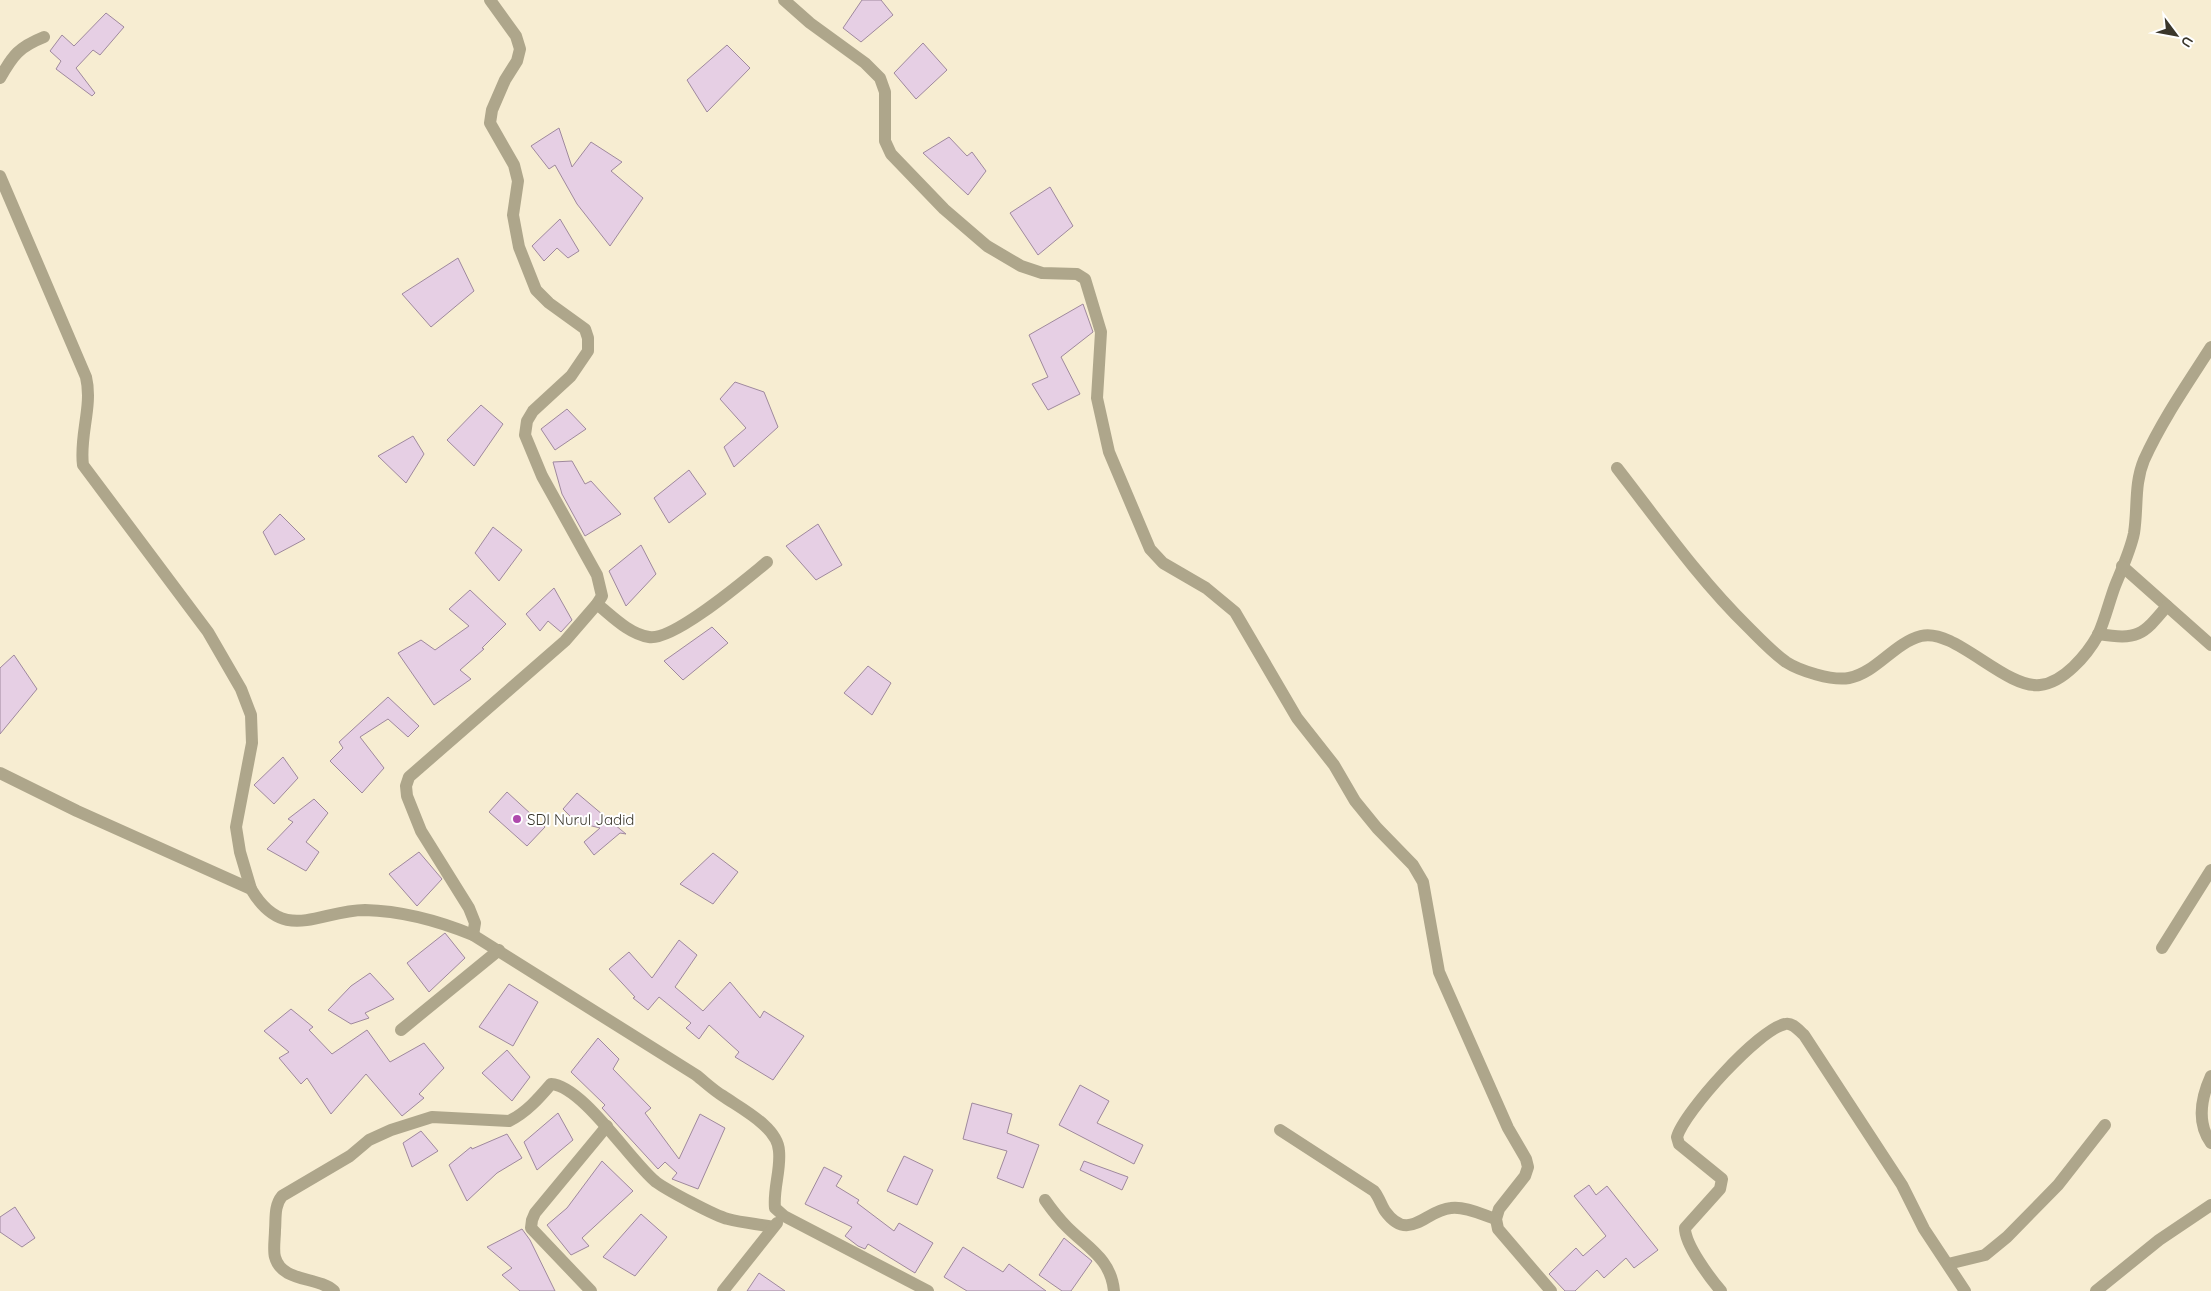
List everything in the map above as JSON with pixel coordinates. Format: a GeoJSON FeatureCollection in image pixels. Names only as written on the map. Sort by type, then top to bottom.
{"type":"FeatureCollection","features":[{"type":"Feature","properties":{"kind":"street"},"geometry":{"type":"LineString","coordinates":[[473,935],[475,923],[469,908],[421,831],[407,796],[406,786],[409,777],[565,641],[602,596],[597,575],[542,476],[525,435],[527,421],[533,411],[576,370],[588,351],[588,338],[585,329],[549,303],[536,290],[519,247],[513,215],[518,181],[514,165],[490,123],[492,110],[505,80],[517,60],[520,49],[516,36],[490,0]]}},
{"type":"Feature","properties":{"kind":"street"},"geometry":{"type":"LineString","coordinates":[[784,0],[810,23],[864,63],[880,78],[885,92],[885,141],[890,154],[944,209],[988,246],[1020,266],[1042,273],[1077,274],[1085,279],[1101,332],[1097,398],[1109,452],[1150,549],[1163,563],[1206,588],[1235,612],[1297,718],[1334,765],[1355,801],[1377,828],[1412,864],[1423,882],[1439,972],[1508,1128],[1526,1159],[1528,1167],[1525,1176],[1499,1209],[1496,1219],[1498,1230],[1551,1291]]}},
{"type":"Feature","properties":{"kind":"street"},"geometry":{"type":"LineString","coordinates":[[0,78],[12,56],[22,47],[44,38]]}},
{"type":"Feature","properties":{"kind":"street"},"geometry":{"type":"LineString","coordinates":[[0,176],[3,196],[86,377],[89,390],[81,452],[83,465],[208,632],[241,689],[251,714],[252,743],[236,827],[240,852],[251,889],[259,902],[288,920],[305,922],[362,910],[387,912],[444,924],[473,935],[499,950],[696,1075],[722,1096],[752,1113],[776,1138],[779,1148],[774,1198],[775,1208],[784,1216],[928,1291]]}},
{"type":"Feature","properties":{"kind":"street"},"geometry":{"type":"LineString","coordinates":[[1617,468],[1723,602],[1771,650],[1786,662],[1800,669],[1826,676],[1847,678],[1859,674],[1909,641],[1921,636],[1933,635],[2022,682],[2037,686],[2054,682],[2068,671],[2088,650],[2098,634],[2134,535],[2136,488],[2144,461],[2171,410],[2211,347]]}},
{"type":"Feature","properties":{"kind":"street"},"geometry":{"type":"LineString","coordinates":[[597,604],[620,623],[636,632],[649,637],[664,635],[695,617],[768,562]]}},
{"type":"Feature","properties":{"kind":"street"},"geometry":{"type":"LineString","coordinates":[[2122,566],[2211,645]]}},
{"type":"Feature","properties":{"kind":"street"},"geometry":{"type":"LineString","coordinates":[[2098,634],[2122,638],[2142,633],[2167,606]]}},
{"type":"Feature","properties":{"kind":"street"},"geometry":{"type":"LineString","coordinates":[[0,773],[77,811],[251,889]]}},
{"type":"Feature","properties":{"kind":"street"},"geometry":{"type":"LineString","coordinates":[[2162,948],[2211,870]]}},
{"type":"Feature","properties":{"kind":"street"},"geometry":{"type":"LineString","coordinates":[[401,1030],[499,950]]}},
{"type":"Feature","properties":{"kind":"street"},"geometry":{"type":"LineString","coordinates":[[1721,1291],[1712,1281],[1694,1251],[1685,1233],[1685,1228],[1720,1190],[1722,1179],[1679,1144],[1677,1137],[1683,1124],[1712,1085],[1761,1037],[1785,1024],[1792,1025],[1804,1035],[1902,1185],[1924,1229],[1966,1291]]}},
{"type":"Feature","properties":{"kind":"street"},"geometry":{"type":"LineString","coordinates":[[2211,1076],[2202,1105],[2200,1119],[2211,1143]]}},
{"type":"Feature","properties":{"kind":"street"},"geometry":{"type":"LineString","coordinates":[[334,1291],[325,1285],[289,1274],[275,1258],[277,1202],[282,1196],[350,1156],[370,1140],[390,1130],[432,1117],[509,1121],[518,1117],[539,1099],[551,1084],[560,1084],[570,1091],[606,1126],[656,1182],[726,1218],[773,1227]]}},
{"type":"Feature","properties":{"kind":"street"},"geometry":{"type":"LineString","coordinates":[[1948,1264],[1985,1255],[2008,1237],[2058,1185],[2105,1125]]}},
{"type":"Feature","properties":{"kind":"street"},"geometry":{"type":"LineString","coordinates":[[592,1291],[532,1228],[532,1220],[535,1213],[606,1126]]}},
{"type":"Feature","properties":{"kind":"street"},"geometry":{"type":"LineString","coordinates":[[1280,1130],[1374,1191],[1385,1211],[1405,1226],[1414,1226],[1440,1211],[1451,1208],[1496,1219]]}},
{"type":"Feature","properties":{"kind":"street"},"geometry":{"type":"LineString","coordinates":[[1045,1200],[1066,1226],[1100,1256],[1109,1269],[1114,1291]]}},
{"type":"Feature","properties":{"kind":"street"},"geometry":{"type":"LineString","coordinates":[[2096,1291],[2158,1240],[2211,1206]]}},
{"type":"Feature","properties":{"kind":"street"},"geometry":{"type":"LineString","coordinates":[[723,1291],[773,1227],[784,1216]]}},
{"type":"Feature","properties":{"kind":"building"},"geometry":{"type":"Polygon","coordinates":[[[862,0],[881,0],[893,15],[861,42],[843,28],[862,0]]]}},
{"type":"Feature","properties":{"kind":"building"},"geometry":{"type":"Polygon","coordinates":[[[106,13],[124,27],[100,55],[93,50],[76,68],[95,93],[92,96],[56,69],[61,61],[50,51],[62,35],[74,46],[106,13]]]}},
{"type":"Feature","properties":{"kind":"building"},"geometry":{"type":"Polygon","coordinates":[[[923,43],[947,70],[916,99],[894,73],[923,43]]]}},
{"type":"Feature","properties":{"kind":"building"},"geometry":{"type":"Polygon","coordinates":[[[727,45],[750,68],[707,112],[687,80],[727,45]]]}},
{"type":"Feature","properties":{"kind":"building"},"geometry":{"type":"Polygon","coordinates":[[[559,128],[572,167],[591,142],[622,162],[611,171],[643,198],[610,246],[577,204],[555,165],[549,169],[531,146],[559,128]]]}},
{"type":"Feature","properties":{"kind":"building"},"geometry":{"type":"Polygon","coordinates":[[[949,137],[967,156],[972,152],[986,171],[968,195],[923,153],[949,137]]]}},
{"type":"Feature","properties":{"kind":"building"},"geometry":{"type":"Polygon","coordinates":[[[1050,187],[1073,226],[1038,255],[1010,213],[1050,187]]]}},
{"type":"Feature","properties":{"kind":"building"},"geometry":{"type":"Polygon","coordinates":[[[560,219],[579,251],[568,258],[557,248],[544,261],[532,246],[560,219]]]}},
{"type":"Feature","properties":{"kind":"building"},"geometry":{"type":"Polygon","coordinates":[[[458,258],[474,291],[431,327],[402,294],[458,258]]]}},
{"type":"Feature","properties":{"kind":"building"},"geometry":{"type":"Polygon","coordinates":[[[1083,304],[1093,332],[1061,357],[1080,394],[1048,410],[1032,384],[1048,377],[1029,335],[1083,304]]]}},
{"type":"Feature","properties":{"kind":"building"},"geometry":{"type":"Polygon","coordinates":[[[735,382],[764,392],[778,427],[734,467],[724,447],[746,428],[720,399],[735,382]]]}},
{"type":"Feature","properties":{"kind":"building"},"geometry":{"type":"Polygon","coordinates":[[[481,405],[503,424],[474,466],[447,440],[481,405]]]}},
{"type":"Feature","properties":{"kind":"building"},"geometry":{"type":"Polygon","coordinates":[[[567,409],[586,429],[555,450],[541,429],[567,409]]]}},
{"type":"Feature","properties":{"kind":"building"},"geometry":{"type":"Polygon","coordinates":[[[413,436],[424,454],[406,483],[378,456],[413,436]]]}},
{"type":"Feature","properties":{"kind":"building"},"geometry":{"type":"Polygon","coordinates":[[[572,461],[585,484],[591,481],[621,514],[585,536],[562,494],[553,462],[572,461]]]}},
{"type":"Feature","properties":{"kind":"building"},"geometry":{"type":"Polygon","coordinates":[[[689,470],[706,494],[669,523],[654,498],[689,470]]]}},
{"type":"Feature","properties":{"kind":"building"},"geometry":{"type":"Polygon","coordinates":[[[280,514],[305,539],[275,555],[263,532],[280,514]]]}},
{"type":"Feature","properties":{"kind":"building"},"geometry":{"type":"Polygon","coordinates":[[[818,524],[842,565],[816,580],[786,546],[818,524]]]}},
{"type":"Feature","properties":{"kind":"building"},"geometry":{"type":"Polygon","coordinates":[[[493,527],[522,550],[499,581],[475,553],[493,527]]]}},
{"type":"Feature","properties":{"kind":"building"},"geometry":{"type":"Polygon","coordinates":[[[641,545],[656,574],[626,606],[609,571],[641,545]]]}},
{"type":"Feature","properties":{"kind":"building"},"geometry":{"type":"Polygon","coordinates":[[[554,588],[572,620],[561,632],[548,621],[540,631],[526,614],[554,588]]]}},
{"type":"Feature","properties":{"kind":"building"},"geometry":{"type":"Polygon","coordinates":[[[470,590],[506,624],[482,648],[484,649],[460,670],[471,679],[434,705],[398,653],[421,640],[435,650],[469,626],[449,609],[470,590]]]}},
{"type":"Feature","properties":{"kind":"building"},"geometry":{"type":"Polygon","coordinates":[[[712,627],[728,643],[683,680],[664,661],[712,627]]]}},
{"type":"Feature","properties":{"kind":"building"},"geometry":{"type":"Polygon","coordinates":[[[14,655],[37,689],[0,734],[0,668],[14,655]]]}},
{"type":"Feature","properties":{"kind":"building"},"geometry":{"type":"Polygon","coordinates":[[[868,666],[891,683],[872,715],[844,693],[868,666]]]}},
{"type":"Feature","properties":{"kind":"building"},"geometry":{"type":"Polygon","coordinates":[[[388,697],[419,726],[408,737],[388,719],[360,737],[384,768],[362,793],[330,761],[343,748],[339,742],[388,697]]]}},
{"type":"Feature","properties":{"kind":"building"},"geometry":{"type":"Polygon","coordinates":[[[283,757],[298,778],[274,804],[254,785],[283,757]]]}},
{"type":"Feature","properties":{"kind":"building","name":"SDI Nurul Jadid"},"geometry":{"type":"Polygon","coordinates":[[[507,792],[545,827],[527,846],[489,812],[507,792]]]}},
{"type":"Feature","properties":{"kind":"building"},"geometry":{"type":"Polygon","coordinates":[[[577,793],[626,834],[620,833],[594,855],[584,842],[600,828],[576,822],[563,809],[577,793]]]}},
{"type":"Feature","properties":{"kind":"building"},"geometry":{"type":"Polygon","coordinates":[[[314,799],[328,813],[306,842],[319,852],[306,871],[267,849],[293,822],[288,819],[314,799]]]}},
{"type":"Feature","properties":{"kind":"building"},"geometry":{"type":"Polygon","coordinates":[[[419,852],[442,879],[417,906],[389,874],[419,852]]]}},
{"type":"Feature","properties":{"kind":"building"},"geometry":{"type":"Polygon","coordinates":[[[713,853],[738,872],[713,904],[680,884],[713,853]]]}},
{"type":"Feature","properties":{"kind":"building"},"geometry":{"type":"Polygon","coordinates":[[[445,933],[465,958],[429,992],[407,963],[445,933]]]}},
{"type":"Feature","properties":{"kind":"building"},"geometry":{"type":"Polygon","coordinates":[[[679,940],[697,955],[675,987],[703,1011],[730,982],[760,1018],[764,1011],[804,1036],[773,1080],[735,1057],[739,1052],[709,1025],[699,1039],[686,1028],[691,1023],[659,997],[648,1010],[633,998],[635,997],[609,969],[629,952],[652,978],[679,940]]]}},
{"type":"Feature","properties":{"kind":"building"},"geometry":{"type":"Polygon","coordinates":[[[370,973],[394,999],[365,1013],[369,1018],[351,1024],[328,1010],[351,986],[370,973]]]}},
{"type":"Feature","properties":{"kind":"building"},"geometry":{"type":"Polygon","coordinates":[[[509,984],[538,1002],[513,1046],[479,1027],[509,984]]]}},
{"type":"Feature","properties":{"kind":"building"},"geometry":{"type":"Polygon","coordinates":[[[291,1009],[313,1027],[309,1030],[332,1054],[367,1030],[390,1062],[424,1043],[444,1068],[419,1094],[424,1098],[402,1116],[366,1074],[331,1114],[307,1078],[301,1084],[279,1058],[289,1052],[264,1031],[291,1009]]]}},
{"type":"Feature","properties":{"kind":"building"},"geometry":{"type":"Polygon","coordinates":[[[598,1038],[619,1059],[613,1069],[651,1108],[645,1113],[679,1159],[700,1114],[725,1128],[698,1189],[672,1179],[677,1173],[665,1162],[658,1169],[602,1108],[605,1105],[571,1072],[598,1038]]]}},
{"type":"Feature","properties":{"kind":"building"},"geometry":{"type":"Polygon","coordinates":[[[507,1050],[530,1077],[512,1101],[482,1073],[507,1050]]]}},
{"type":"Feature","properties":{"kind":"building"},"geometry":{"type":"Polygon","coordinates":[[[1080,1085],[1109,1101],[1097,1123],[1143,1145],[1134,1164],[1059,1125],[1080,1085]]]}},
{"type":"Feature","properties":{"kind":"building"},"geometry":{"type":"Polygon","coordinates":[[[972,1103],[1012,1114],[1007,1133],[1039,1145],[1023,1188],[997,1178],[1007,1151],[963,1139],[972,1103]]]}},
{"type":"Feature","properties":{"kind":"building"},"geometry":{"type":"Polygon","coordinates":[[[558,1113],[573,1140],[537,1170],[524,1142],[558,1113]]]}},
{"type":"Feature","properties":{"kind":"building"},"geometry":{"type":"Polygon","coordinates":[[[421,1131],[438,1151],[412,1167],[403,1143],[421,1131]]]}},
{"type":"Feature","properties":{"kind":"building"},"geometry":{"type":"Polygon","coordinates":[[[507,1134],[522,1158],[497,1173],[467,1201],[449,1165],[471,1147],[472,1149],[507,1134]]]}},
{"type":"Feature","properties":{"kind":"building"},"geometry":{"type":"Polygon","coordinates":[[[904,1156],[933,1170],[917,1205],[887,1191],[904,1156]]]}},
{"type":"Feature","properties":{"kind":"building"},"geometry":{"type":"Polygon","coordinates":[[[602,1161],[633,1191],[582,1238],[589,1246],[571,1255],[547,1225],[567,1208],[602,1161]]]}},
{"type":"Feature","properties":{"kind":"building"},"geometry":{"type":"Polygon","coordinates":[[[1084,1161],[1128,1177],[1122,1190],[1080,1170],[1084,1161]]]}},
{"type":"Feature","properties":{"kind":"building"},"geometry":{"type":"Polygon","coordinates":[[[824,1167],[842,1176],[836,1186],[859,1200],[857,1203],[894,1231],[899,1223],[933,1243],[915,1273],[868,1244],[865,1249],[858,1246],[845,1236],[852,1227],[805,1204],[824,1167]]]}},
{"type":"Feature","properties":{"kind":"building"},"geometry":{"type":"Polygon","coordinates":[[[1589,1185],[1596,1195],[1607,1186],[1658,1250],[1634,1268],[1626,1258],[1604,1278],[1597,1270],[1575,1291],[1565,1291],[1549,1274],[1576,1248],[1583,1256],[1606,1236],[1574,1196],[1589,1185]]]}},
{"type":"Feature","properties":{"kind":"building"},"geometry":{"type":"Polygon","coordinates":[[[15,1207],[35,1238],[22,1247],[0,1232],[0,1217],[15,1207]]]}},
{"type":"Feature","properties":{"kind":"building"},"geometry":{"type":"Polygon","coordinates":[[[641,1214],[667,1237],[635,1276],[603,1257],[641,1214]]]}},
{"type":"Feature","properties":{"kind":"building"},"geometry":{"type":"Polygon","coordinates":[[[522,1229],[530,1240],[555,1291],[520,1291],[502,1275],[512,1268],[487,1247],[522,1229]]]}},
{"type":"Feature","properties":{"kind":"building"},"geometry":{"type":"Polygon","coordinates":[[[1064,1238],[1092,1261],[1071,1291],[1062,1291],[1039,1275],[1064,1238]]]}},
{"type":"Feature","properties":{"kind":"building"},"geometry":{"type":"Polygon","coordinates":[[[963,1247],[1003,1272],[1009,1264],[1046,1291],[967,1291],[944,1277],[963,1247]]]}},
{"type":"Feature","properties":{"kind":"building"},"geometry":{"type":"Polygon","coordinates":[[[759,1273],[785,1291],[747,1291],[759,1273]]]}},
{"type":"Feature","properties":{"kind":"place","name":"SDI Nurul Jadid"},"geometry":{"type":"Point","coordinates":[517,819]}}]}
